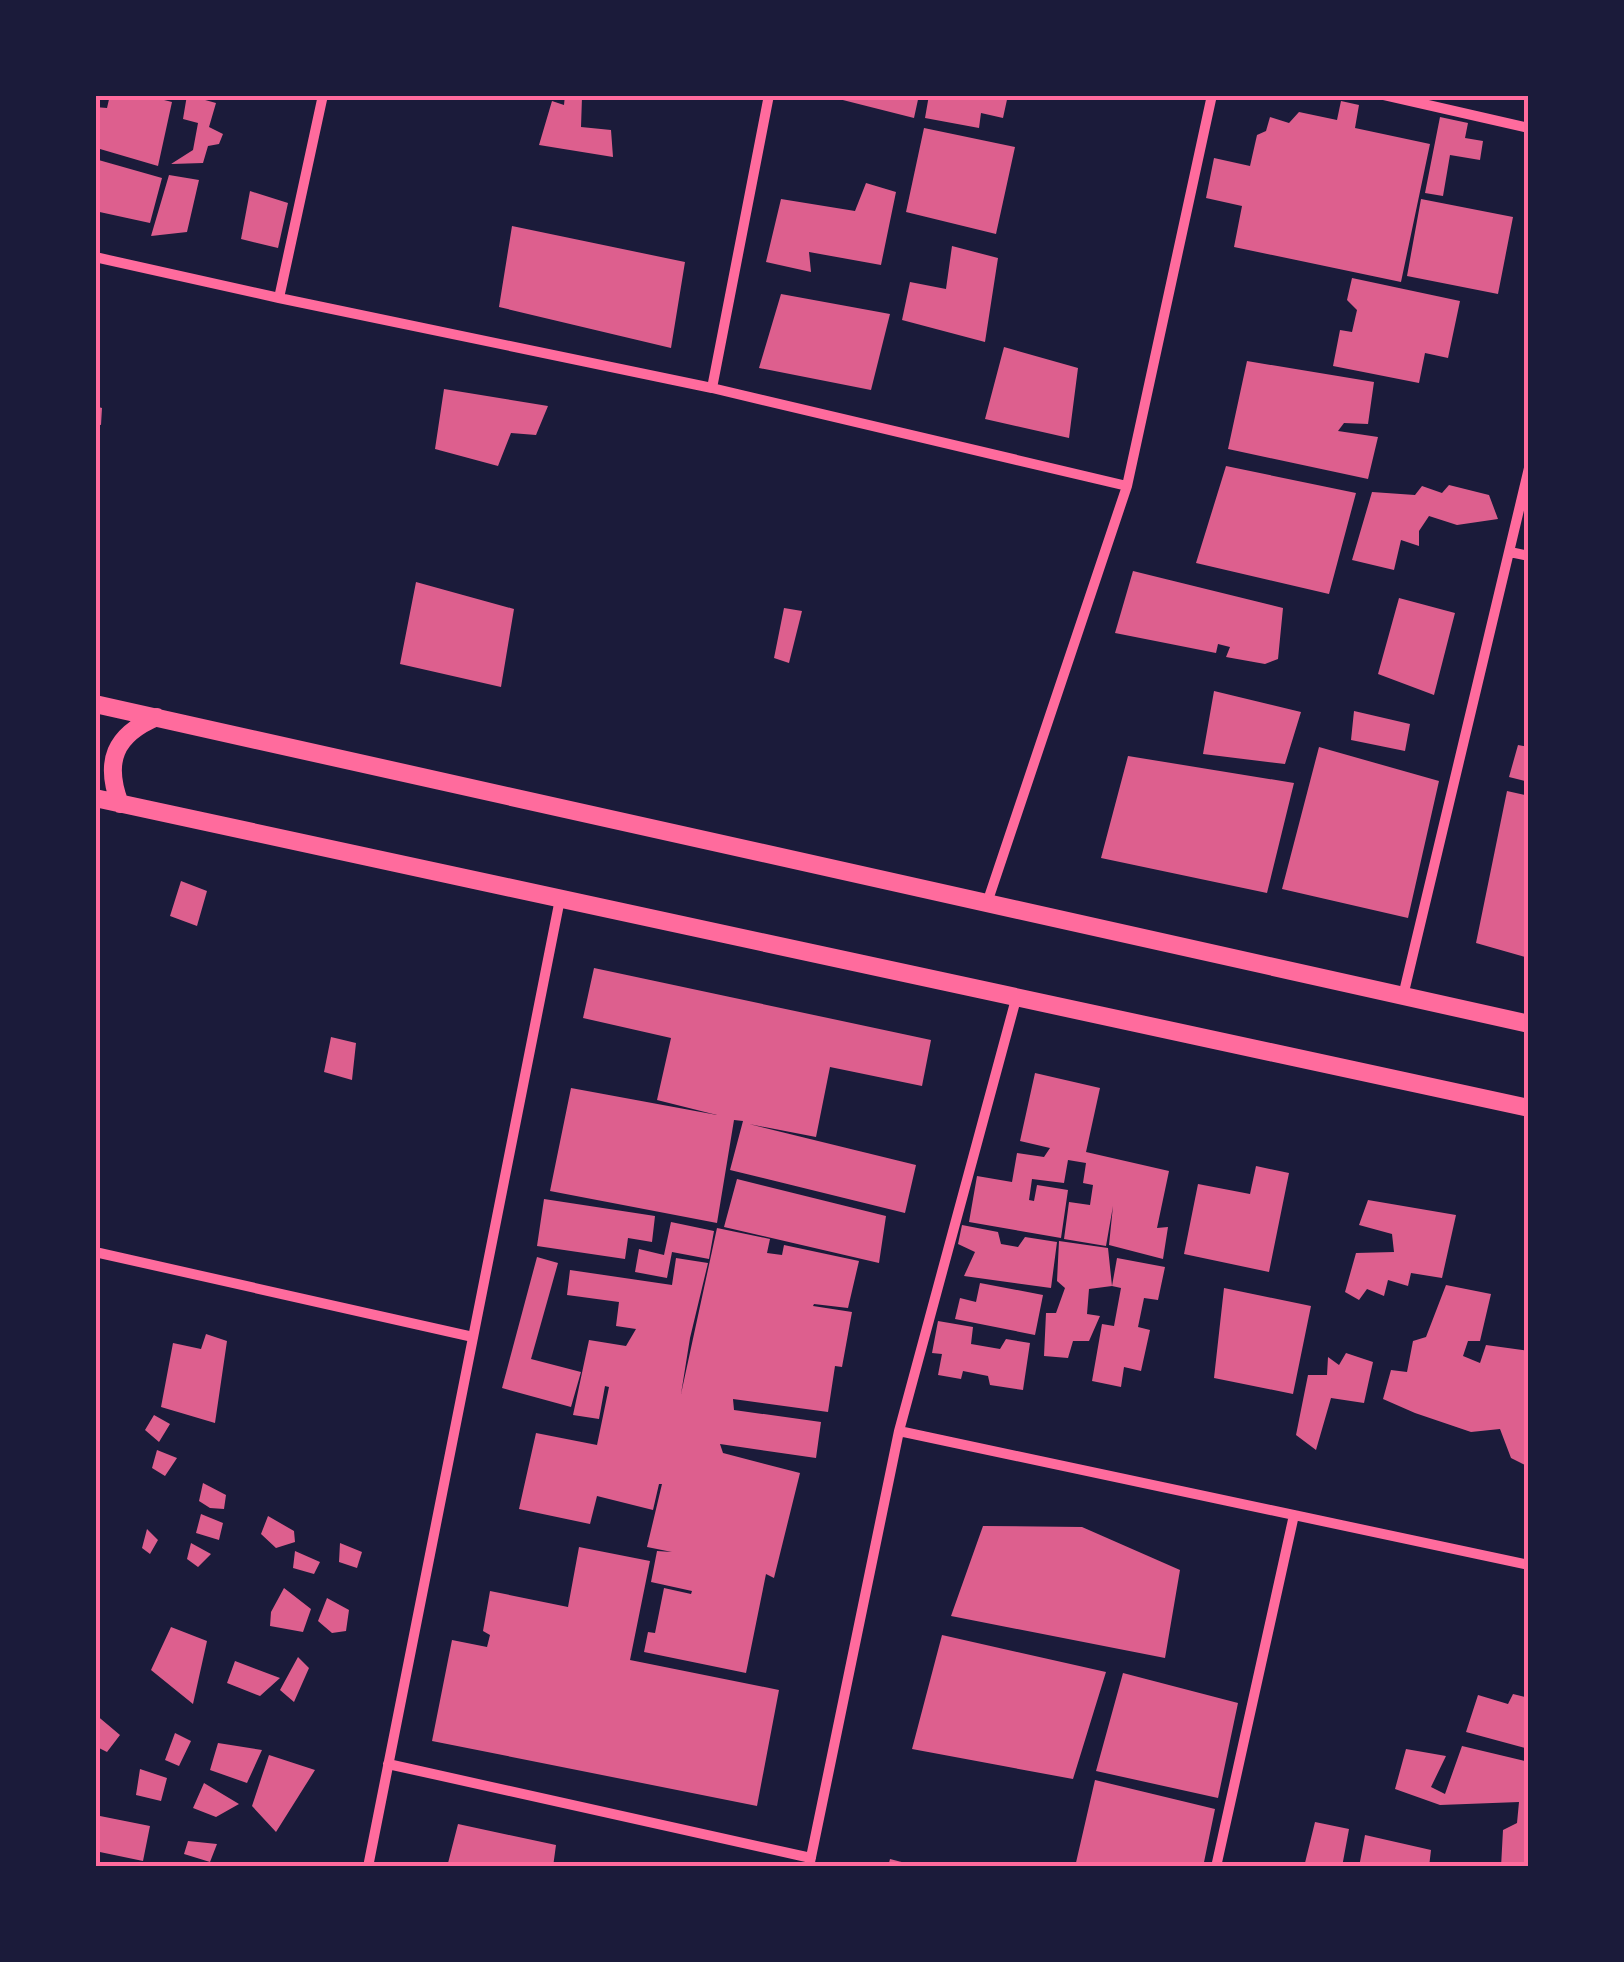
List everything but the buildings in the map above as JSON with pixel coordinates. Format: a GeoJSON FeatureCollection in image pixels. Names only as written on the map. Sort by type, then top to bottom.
{"type":"FeatureCollection","features":[{"type":"Feature","properties":{"kind":"street"},"geometry":{"type":"LineString","coordinates":[[279,298],[323,95]]}},
{"type":"Feature","properties":{"kind":"street"},"geometry":{"type":"LineString","coordinates":[[712,388],[769,95]]}},
{"type":"Feature","properties":{"kind":"street"},"geometry":{"type":"LineString","coordinates":[[987,903],[1127,486],[1212,95]]}},
{"type":"Feature","properties":{"kind":"street"},"geometry":{"type":"LineString","coordinates":[[1384,95],[1529,128]]}},
{"type":"Feature","properties":{"kind":"street"},"geometry":{"type":"LineString","coordinates":[[95,257],[712,388],[1127,486]]}},
{"type":"Feature","properties":{"kind":"street"},"geometry":{"type":"LineString","coordinates":[[1403,996],[1529,468]]}},
{"type":"Feature","properties":{"kind":"street"},"geometry":{"type":"LineString","coordinates":[[1510,552],[1529,556]]}},
{"type":"Feature","properties":{"kind":"street"},"geometry":{"type":"LineString","coordinates":[[95,704],[1529,1024]]}},
{"type":"Feature","properties":{"kind":"street"},"geometry":{"type":"LineString","coordinates":[[120,804],[112,784],[112,762],[121,741],[137,725],[158,717]]}},
{"type":"Feature","properties":{"kind":"street"},"geometry":{"type":"LineString","coordinates":[[95,798],[1529,1108]]}},
{"type":"Feature","properties":{"kind":"street"},"geometry":{"type":"LineString","coordinates":[[368,1867],[560,898]]}},
{"type":"Feature","properties":{"kind":"street"},"geometry":{"type":"LineString","coordinates":[[388,1764],[810,1862],[899,1431],[1016,999]]}},
{"type":"Feature","properties":{"kind":"street"},"geometry":{"type":"LineString","coordinates":[[95,1252],[473,1337]]}},
{"type":"Feature","properties":{"kind":"street"},"geometry":{"type":"LineString","coordinates":[[899,1431],[1529,1565]]}},
{"type":"Feature","properties":{"kind":"street"},"geometry":{"type":"LineString","coordinates":[[1216,1867],[1294,1515]]}}]}
